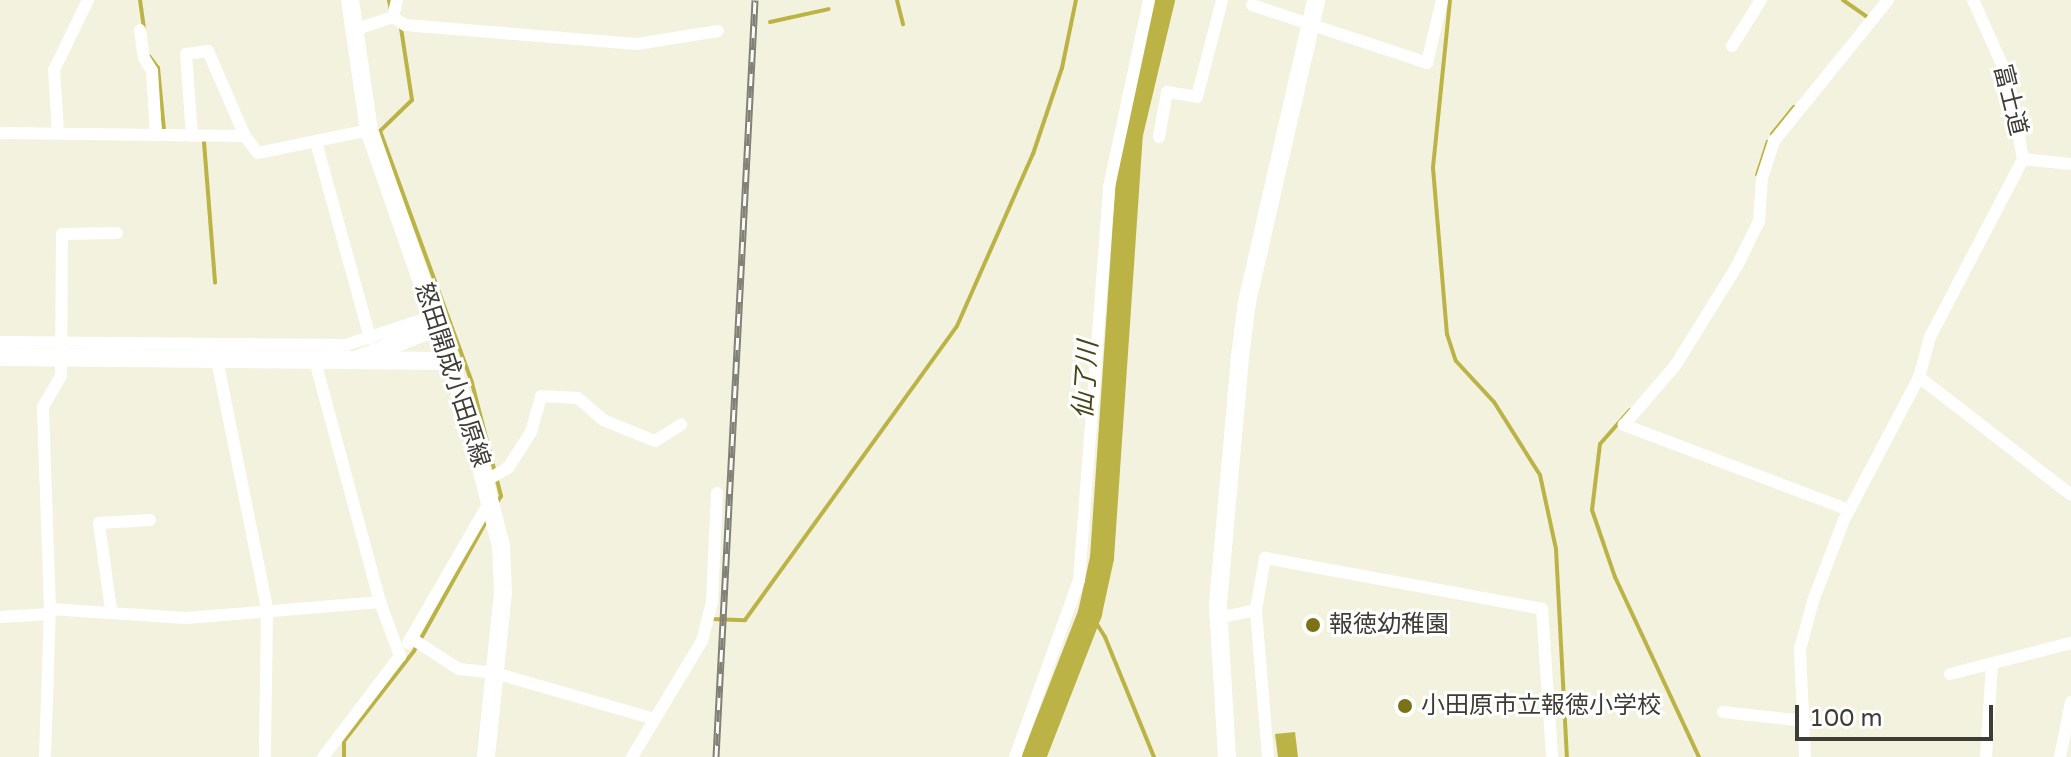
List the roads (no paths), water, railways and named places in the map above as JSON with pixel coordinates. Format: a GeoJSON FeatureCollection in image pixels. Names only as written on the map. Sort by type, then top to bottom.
{"type":"FeatureCollection","features":[{"type":"Feature","properties":{"kind":"street"},"geometry":{"type":"LineString","coordinates":[[58,133],[54,70],[88,0]]}},
{"type":"Feature","properties":{"kind":"street","name":"怒田開成小田原線"},"geometry":{"type":"LineString","coordinates":[[350,0],[369,130],[450,361],[496,520],[504,577],[486,757]]}},
{"type":"Feature","properties":{"kind":"street"},"geometry":{"type":"LineString","coordinates":[[393,17],[397,0]]}},
{"type":"Feature","properties":{"kind":"street"},"geometry":{"type":"LineString","coordinates":[[1015,757],[1079,580],[1109,187],[1149,0]]}},
{"type":"Feature","properties":{"kind":"street"},"geometry":{"type":"LineString","coordinates":[[1159,137],[1167,92],[1197,97],[1222,0]]}},
{"type":"Feature","properties":{"kind":"street"},"geometry":{"type":"LineString","coordinates":[[1227,757],[1218,618],[1247,302],[1316,0]]}},
{"type":"Feature","properties":{"kind":"street"},"geometry":{"type":"LineString","coordinates":[[1252,5],[1427,63],[1442,0]]}},
{"type":"Feature","properties":{"kind":"street"},"geometry":{"type":"LineString","coordinates":[[1732,46],[1761,0]]}},
{"type":"Feature","properties":{"kind":"street"},"geometry":{"type":"LineString","coordinates":[[1849,510],[1624,425],[1675,366],[1737,266],[1759,221],[1762,178],[1774,141],[1888,0]]}},
{"type":"Feature","properties":{"kind":"street","name":"富士道"},"geometry":{"type":"LineString","coordinates":[[1973,0],[2008,78],[2023,159],[2071,164]]}},
{"type":"Feature","properties":{"kind":"street"},"geometry":{"type":"LineString","coordinates":[[354,30],[393,17]]}},
{"type":"Feature","properties":{"kind":"street"},"geometry":{"type":"LineString","coordinates":[[393,17],[405,25],[637,44],[718,31]]}},
{"type":"Feature","properties":{"kind":"street"},"geometry":{"type":"LineString","coordinates":[[140,30],[144,58],[152,71],[156,135]]}},
{"type":"Feature","properties":{"kind":"street"},"geometry":{"type":"LineString","coordinates":[[192,136],[186,54],[208,51],[245,136],[258,153],[369,130]]}},
{"type":"Feature","properties":{"kind":"street"},"geometry":{"type":"LineString","coordinates":[[0,133],[245,136]]}},
{"type":"Feature","properties":{"kind":"street"},"geometry":{"type":"LineString","coordinates":[[316,142],[370,338]]}},
{"type":"Feature","properties":{"kind":"street"},"geometry":{"type":"LineString","coordinates":[[1805,757],[1800,649],[1849,510],[1919,377],[1930,337],[2023,159]]}},
{"type":"Feature","properties":{"kind":"street"},"geometry":{"type":"LineString","coordinates":[[45,757],[50,612],[43,407],[61,376],[62,234],[117,233]]}},
{"type":"Feature","properties":{"kind":"street"},"geometry":{"type":"LineString","coordinates":[[0,357],[62,350],[346,345],[435,322]]}},
{"type":"Feature","properties":{"kind":"street"},"geometry":{"type":"LineString","coordinates":[[353,362],[435,322]]}},
{"type":"Feature","properties":{"kind":"street"},"geometry":{"type":"LineString","coordinates":[[0,342],[62,350],[217,360],[450,361]]}},
{"type":"Feature","properties":{"kind":"street"},"geometry":{"type":"LineString","coordinates":[[217,360],[267,609],[265,757]]}},
{"type":"Feature","properties":{"kind":"street"},"geometry":{"type":"LineString","coordinates":[[315,361],[380,602],[400,656]]}},
{"type":"Feature","properties":{"kind":"street"},"geometry":{"type":"LineString","coordinates":[[1919,377],[2071,495]]}},
{"type":"Feature","properties":{"kind":"street"},"geometry":{"type":"LineString","coordinates":[[323,757],[411,638],[489,489],[508,468],[531,432],[541,396],[578,398],[603,420],[655,441],[681,425]]}},
{"type":"Feature","properties":{"kind":"street"},"geometry":{"type":"LineString","coordinates":[[632,757],[702,641],[712,602],[717,493]]}},
{"type":"Feature","properties":{"kind":"street"},"geometry":{"type":"LineString","coordinates":[[111,610],[99,523],[150,520]]}},
{"type":"Feature","properties":{"kind":"street"},"geometry":{"type":"LineString","coordinates":[[1268,757],[1256,610],[1265,558],[1542,609],[1552,757]]}},
{"type":"Feature","properties":{"kind":"street"},"geometry":{"type":"LineString","coordinates":[[0,617],[111,610],[186,618],[380,602]]}},
{"type":"Feature","properties":{"kind":"street"},"geometry":{"type":"LineString","coordinates":[[1218,618],[1256,610]]}},
{"type":"Feature","properties":{"kind":"street"},"geometry":{"type":"LineString","coordinates":[[411,638],[459,669],[495,673],[654,719]]}},
{"type":"Feature","properties":{"kind":"street"},"geometry":{"type":"LineString","coordinates":[[1950,674],[2071,643]]}},
{"type":"Feature","properties":{"kind":"street"},"geometry":{"type":"LineString","coordinates":[[1986,757],[1992,663]]}},
{"type":"Feature","properties":{"kind":"street"},"geometry":{"type":"LineString","coordinates":[[2060,757],[2071,702]]}},
{"type":"Feature","properties":{"kind":"street"},"geometry":{"type":"LineString","coordinates":[[1723,712],[1805,721]]}},
{"type":"Feature","properties":{"kind":"waterway"},"geometry":{"type":"LineString","coordinates":[[140,0],[144,28]]}},
{"type":"Feature","properties":{"kind":"waterway"},"geometry":{"type":"LineString","coordinates":[[389,0],[391,10]]}},
{"type":"Feature","properties":{"kind":"waterway"},"geometry":{"type":"LineString","coordinates":[[897,0],[903,24]]}},
{"type":"Feature","properties":{"kind":"waterway"},"geometry":{"type":"LineString","coordinates":[[711,619],[745,620],[957,326],[1033,154],[1062,68],[1076,0]]}},
{"type":"Feature","properties":{"kind":"waterway","name":"仙了川"},"geometry":{"type":"LineString","coordinates":[[1034,757],[1090,613],[1102,558],[1131,134],[1163,0]]}},
{"type":"Feature","properties":{"kind":"waterway"},"geometry":{"type":"LineString","coordinates":[[1450,0],[1433,168],[1447,334],[1456,361],[1494,402],[1540,475],[1556,549],[1567,757]]}},
{"type":"Feature","properties":{"kind":"waterway"},"geometry":{"type":"LineString","coordinates":[[1843,0],[1869,18]]}},
{"type":"Feature","properties":{"kind":"waterway"},"geometry":{"type":"LineString","coordinates":[[770,22],[829,9]]}},
{"type":"Feature","properties":{"kind":"waterway"},"geometry":{"type":"LineString","coordinates":[[401,28],[412,100],[380,131],[472,383],[501,496],[496,504]]}},
{"type":"Feature","properties":{"kind":"waterway"},"geometry":{"type":"LineString","coordinates":[[149,56],[158,68],[164,130]]}},
{"type":"Feature","properties":{"kind":"waterway"},"geometry":{"type":"LineString","coordinates":[[1772,134],[1794,107]]}},
{"type":"Feature","properties":{"kind":"waterway"},"geometry":{"type":"LineString","coordinates":[[204,142],[215,283]]}},
{"type":"Feature","properties":{"kind":"waterway"},"geometry":{"type":"LineString","coordinates":[[1757,175],[1768,142]]}},
{"type":"Feature","properties":{"kind":"waterway"},"geometry":{"type":"LineString","coordinates":[[1630,410],[1600,444],[1592,510],[1615,577],[1699,757]]}},
{"type":"Feature","properties":{"kind":"waterway"},"geometry":{"type":"LineString","coordinates":[[344,757],[344,741],[414,651],[488,518]]}},
{"type":"Feature","properties":{"kind":"waterway"},"geometry":{"type":"LineString","coordinates":[[1090,613],[1105,637],[1154,757]]}},
{"type":"Feature","properties":{"kind":"railway"},"geometry":{"type":"LineString","coordinates":[[716,757],[755,0]]}},
{"type":"Feature","properties":{"kind":"place","name":"報徳幼稚園"},"geometry":{"type":"Point","coordinates":[1313,625]}},
{"type":"Feature","properties":{"kind":"place","name":"小田原市立報徳小学校"},"geometry":{"type":"Point","coordinates":[1405,706]}}]}
